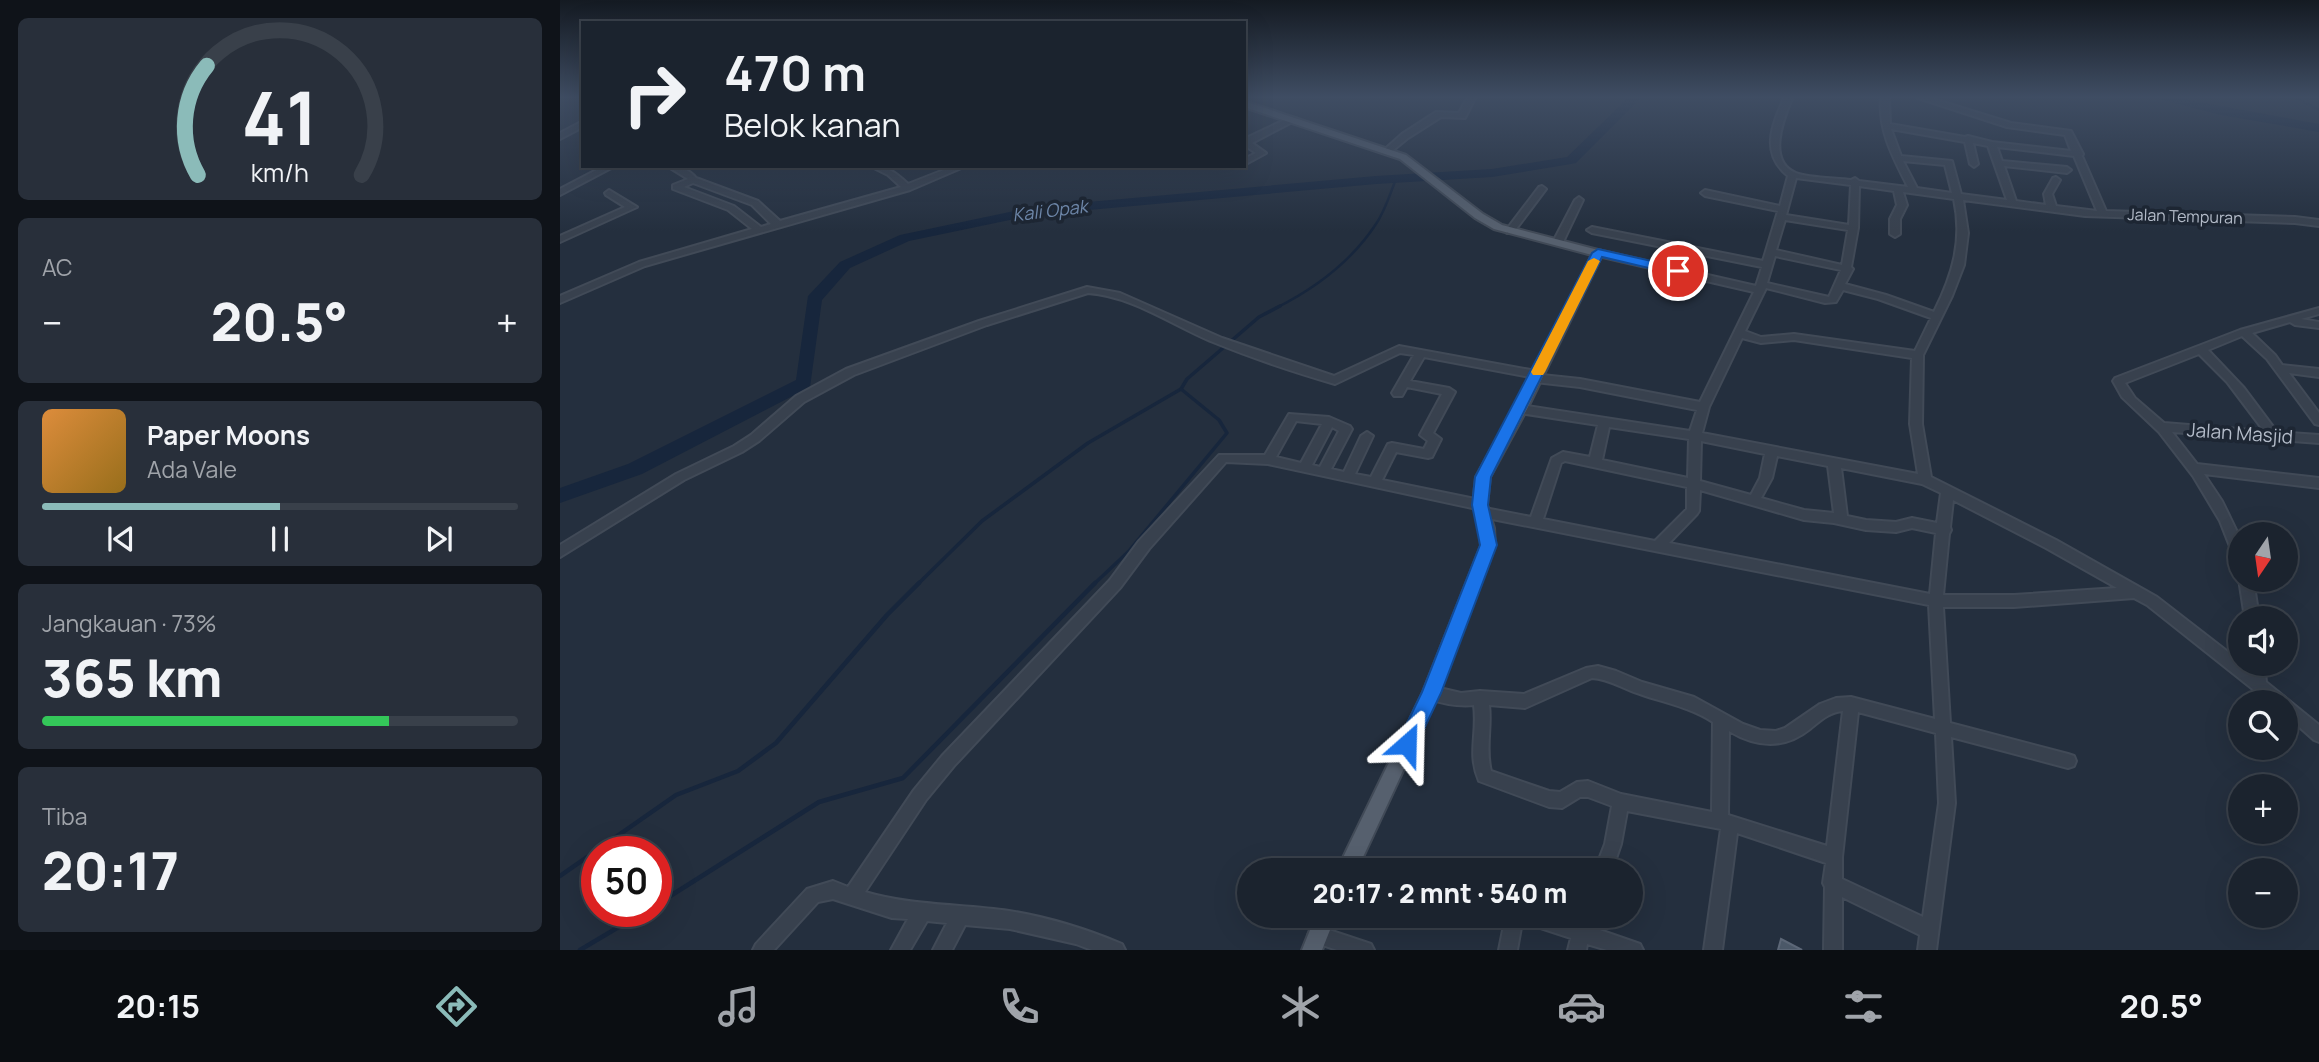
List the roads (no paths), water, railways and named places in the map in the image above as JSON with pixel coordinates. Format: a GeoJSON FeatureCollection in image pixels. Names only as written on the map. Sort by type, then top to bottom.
{"type":"FeatureCollection","features":[{"type":"Feature","properties":{"kind":"main road"},"geometry":{"type":"LineString","coordinates":[[1353,858],[1431,693],[1488,545],[1487,528],[1481,508],[1483,477],[1598,253],[1510,231],[1479,216],[1403,157],[1365,142]]}},
{"type":"Feature","properties":{"kind":"street"},"geometry":{"type":"LineString","coordinates":[[1246,162],[1262,153],[1247,142]]}},
{"type":"Feature","properties":{"kind":"street"},"geometry":{"type":"LineString","coordinates":[[1388,150],[1397,142]]}},
{"type":"Feature","properties":{"kind":"street"},"geometry":{"type":"LineString","coordinates":[[1658,546],[1693,510],[1695,436],[1703,407],[1760,287],[1767,265],[1793,175],[1780,166],[1775,142]]}},
{"type":"Feature","properties":{"kind":"street"},"geometry":{"type":"LineString","coordinates":[[1893,142],[1913,189]]}},
{"type":"Feature","properties":{"kind":"street"},"geometry":{"type":"LineString","coordinates":[[1969,142],[1974,164]]}},
{"type":"Feature","properties":{"kind":"street"},"geometry":{"type":"LineString","coordinates":[[1985,142],[2079,154]]}},
{"type":"Feature","properties":{"kind":"street"},"geometry":{"type":"LineString","coordinates":[[2074,142],[2102,214]]}},
{"type":"Feature","properties":{"kind":"street"},"geometry":{"type":"LineString","coordinates":[[1992,144],[2012,203]]}},
{"type":"Feature","properties":{"kind":"street"},"geometry":{"type":"LineString","coordinates":[[1898,158],[1949,163],[1962,224],[1956,277],[1918,355],[1916,424],[1925,480]]}},
{"type":"Feature","properties":{"kind":"street"},"geometry":{"type":"LineString","coordinates":[[1997,163],[2067,170]]}},
{"type":"Feature","properties":{"kind":"street"},"geometry":{"type":"LineString","coordinates":[[560,192],[607,168]]}},
{"type":"Feature","properties":{"kind":"street"},"geometry":{"type":"LineString","coordinates":[[675,168],[693,180],[755,203],[778,225]]}},
{"type":"Feature","properties":{"kind":"street"},"geometry":{"type":"LineString","coordinates":[[879,168],[891,173],[907,188]]}},
{"type":"Feature","properties":{"kind":"street"},"geometry":{"type":"LineString","coordinates":[[560,300],[642,264],[907,188],[957,168]]}},
{"type":"Feature","properties":{"kind":"street","name":"Jalan Tempuran"},"geometry":{"type":"LineString","coordinates":[[1793,175],[2102,214],[2319,223]]}},
{"type":"Feature","properties":{"kind":"street"},"geometry":{"type":"LineString","coordinates":[[693,180],[676,187],[731,208],[758,230]]}},
{"type":"Feature","properties":{"kind":"street"},"geometry":{"type":"LineString","coordinates":[[2052,209],[2048,194],[2056,180]]}},
{"type":"Feature","properties":{"kind":"street"},"geometry":{"type":"LineString","coordinates":[[1598,253],[1832,300],[1848,269],[1853,228],[1854,181]]}},
{"type":"Feature","properties":{"kind":"street"},"geometry":{"type":"LineString","coordinates":[[1895,234],[1895,219],[1902,205],[1898,188]]}},
{"type":"Feature","properties":{"kind":"street"},"geometry":{"type":"LineString","coordinates":[[1510,231],[1542,189]]}},
{"type":"Feature","properties":{"kind":"street"},"geometry":{"type":"LineString","coordinates":[[560,239],[632,207],[608,193]]}},
{"type":"Feature","properties":{"kind":"street"},"geometry":{"type":"LineString","coordinates":[[1705,193],[1853,228]]}},
{"type":"Feature","properties":{"kind":"street"},"geometry":{"type":"LineString","coordinates":[[1558,242],[1579,200]]}},
{"type":"Feature","properties":{"kind":"street"},"geometry":{"type":"LineString","coordinates":[[1592,230],[1767,265]]}},
{"type":"Feature","properties":{"kind":"street"},"geometry":{"type":"LineString","coordinates":[[1770,252],[1848,269]]}},
{"type":"Feature","properties":{"kind":"street"},"geometry":{"type":"LineString","coordinates":[[1692,288],[1697,275]]}},
{"type":"Feature","properties":{"kind":"street"},"geometry":{"type":"LineString","coordinates":[[1841,286],[1882,296],[1936,316]]}},
{"type":"Feature","properties":{"kind":"street"},"geometry":{"type":"LineString","coordinates":[[560,552],[680,477],[747,443],[800,399],[850,372],[1074,293],[1102,290],[1239,348],[1335,380],[1396,349],[1407,349],[1419,354],[1703,407]]}},
{"type":"Feature","properties":{"kind":"street"},"geometry":{"type":"LineString","coordinates":[[2228,527],[2192,468],[2162,427],[2126,395],[2119,381],[2244,332],[2318,312]]}},
{"type":"Feature","properties":{"kind":"street"},"geometry":{"type":"LineString","coordinates":[[2289,321],[2319,325]]}},
{"type":"Feature","properties":{"kind":"street"},"geometry":{"type":"LineString","coordinates":[[2244,332],[2281,368],[2319,421]]}},
{"type":"Feature","properties":{"kind":"street"},"geometry":{"type":"LineString","coordinates":[[1739,333],[1761,340],[1794,337],[1918,355]]}},
{"type":"Feature","properties":{"kind":"street"},"geometry":{"type":"LineString","coordinates":[[2201,350],[2253,404],[2273,435]]}},
{"type":"Feature","properties":{"kind":"street"},"geometry":{"type":"LineString","coordinates":[[1374,483],[1392,447],[1428,454],[1435,439],[1426,435],[1449,392],[1400,388],[1419,354]]}},
{"type":"Feature","properties":{"kind":"street"},"geometry":{"type":"LineString","coordinates":[[2281,368],[2319,373]]}},
{"type":"Feature","properties":{"kind":"street"},"geometry":{"type":"LineString","coordinates":[[1520,408],[1695,436],[1925,480],[2051,544],[2137,592],[2267,690]]}},
{"type":"Feature","properties":{"kind":"street"},"geometry":{"type":"LineString","coordinates":[[1268,460],[1293,417],[1329,421],[1346,428],[1323,473]]}},
{"type":"Feature","properties":{"kind":"street"},"geometry":{"type":"LineString","coordinates":[[1304,469],[1329,421]]}},
{"type":"Feature","properties":{"kind":"street"},"geometry":{"type":"LineString","coordinates":[[1595,463],[1605,421]]}},
{"type":"Feature","properties":{"kind":"street","name":"Jalan Masjid"},"geometry":{"type":"LineString","coordinates":[[2162,427],[2319,439]]}},
{"type":"Feature","properties":{"kind":"street"},"geometry":{"type":"LineString","coordinates":[[1348,477],[1367,436]]}},
{"type":"Feature","properties":{"kind":"street"},"geometry":{"type":"LineString","coordinates":[[1753,502],[1766,478],[1772,451]]}},
{"type":"Feature","properties":{"kind":"street"},"geometry":{"type":"LineString","coordinates":[[1536,522],[1557,458],[1563,456],[1692,483],[1804,515],[1866,525],[1896,527],[1912,523],[1945,530]]}},
{"type":"Feature","properties":{"kind":"street"},"geometry":{"type":"LineString","coordinates":[[852,897],[920,794],[1115,584],[1144,545],[1223,458],[1268,460],[1536,522],[1936,601],[2014,601],[2137,592]]}},
{"type":"Feature","properties":{"kind":"street"},"geometry":{"type":"LineString","coordinates":[[1834,462],[1841,519]]}},
{"type":"Feature","properties":{"kind":"street"},"geometry":{"type":"LineString","coordinates":[[2192,468],[2319,483]]}},
{"type":"Feature","properties":{"kind":"street"},"geometry":{"type":"LineString","coordinates":[[1927,950],[1947,803],[1936,601],[1947,493]]}},
{"type":"Feature","properties":{"kind":"street"},"geometry":{"type":"LineString","coordinates":[[1487,528],[1514,517]]}},
{"type":"Feature","properties":{"kind":"street"},"geometry":{"type":"LineString","coordinates":[[1431,693],[1461,700],[1480,698],[1525,701],[1591,672],[1600,671],[1637,687],[1701,706],[1739,729],[1759,737],[1779,738],[1794,734],[1825,707],[1852,704],[2068,761]]}},
{"type":"Feature","properties":{"kind":"street"},"geometry":{"type":"LineString","coordinates":[[2258,676],[2259,683]]}},
{"type":"Feature","properties":{"kind":"street"},"geometry":{"type":"LineString","coordinates":[[1480,698],[1483,719],[1480,759],[1485,776],[1549,799],[1562,800],[1582,788],[1621,802],[1725,822],[1834,857]]}},
{"type":"Feature","properties":{"kind":"street"},"geometry":{"type":"LineString","coordinates":[[1833,950],[1834,857],[1852,704]]}},
{"type":"Feature","properties":{"kind":"street"},"geometry":{"type":"LineString","coordinates":[[2298,717],[2319,735]]}},
{"type":"Feature","properties":{"kind":"street"},"geometry":{"type":"LineString","coordinates":[[1713,950],[1725,822],[1721,718]]}},
{"type":"Feature","properties":{"kind":"street"},"geometry":{"type":"LineString","coordinates":[[1607,858],[1613,844],[1621,802]]}},
{"type":"Feature","properties":{"kind":"street"},"geometry":{"type":"LineString","coordinates":[[1832,883],[1928,929]]}},
{"type":"Feature","properties":{"kind":"street"},"geometry":{"type":"LineString","coordinates":[[762,950],[814,895],[833,890],[892,909],[1030,925],[1076,936],[1116,950]]}},
{"type":"Feature","properties":{"kind":"street"},"geometry":{"type":"LineString","coordinates":[[900,950],[922,913]]}},
{"type":"Feature","properties":{"kind":"street"},"geometry":{"type":"LineString","coordinates":[[942,950],[959,917]]}},
{"type":"Feature","properties":{"kind":"street"},"geometry":{"type":"LineString","coordinates":[[1508,950],[1512,928]]}},
{"type":"Feature","properties":{"kind":"street"},"geometry":{"type":"LineString","coordinates":[[1581,933],[1634,950]]}},
{"type":"Feature","properties":{"kind":"street"},"geometry":{"type":"LineString","coordinates":[[1314,942],[1365,950]]}},
{"type":"Feature","properties":{"kind":"waterway","name":"Kali Opak"},"geometry":{"type":"LineString","coordinates":[[560,496],[635,469],[804,383],[814,299],[845,265],[905,238],[1033,211],[1376,180],[1492,173],[1571,160],[1588,142]]}},
{"type":"Feature","properties":{"kind":"waterway"},"geometry":{"type":"LineString","coordinates":[[1276,308],[1319,283],[1344,262],[1379,219],[1396,179]]}},
{"type":"Feature","properties":{"kind":"waterway"},"geometry":{"type":"LineString","coordinates":[[1181,389],[1187,379],[1259,317],[1280,306]]}},
{"type":"Feature","properties":{"kind":"waterway"},"geometry":{"type":"LineString","coordinates":[[917,585],[982,521],[1088,443],[1181,389]]}},
{"type":"Feature","properties":{"kind":"waterway"},"geometry":{"type":"LineString","coordinates":[[1093,585],[1128,552],[1227,433],[1219,420],[1181,389]]}},
{"type":"Feature","properties":{"kind":"waterway"},"geometry":{"type":"LineString","coordinates":[[560,876],[676,795],[738,771],[776,743],[887,615],[917,585]]}},
{"type":"Feature","properties":{"kind":"waterway"},"geometry":{"type":"LineString","coordinates":[[672,895],[819,802],[903,778],[1093,585]]}},
{"type":"Feature","properties":{"kind":"waterway"},"geometry":{"type":"LineString","coordinates":[[580,950],[619,927]]}}]}
